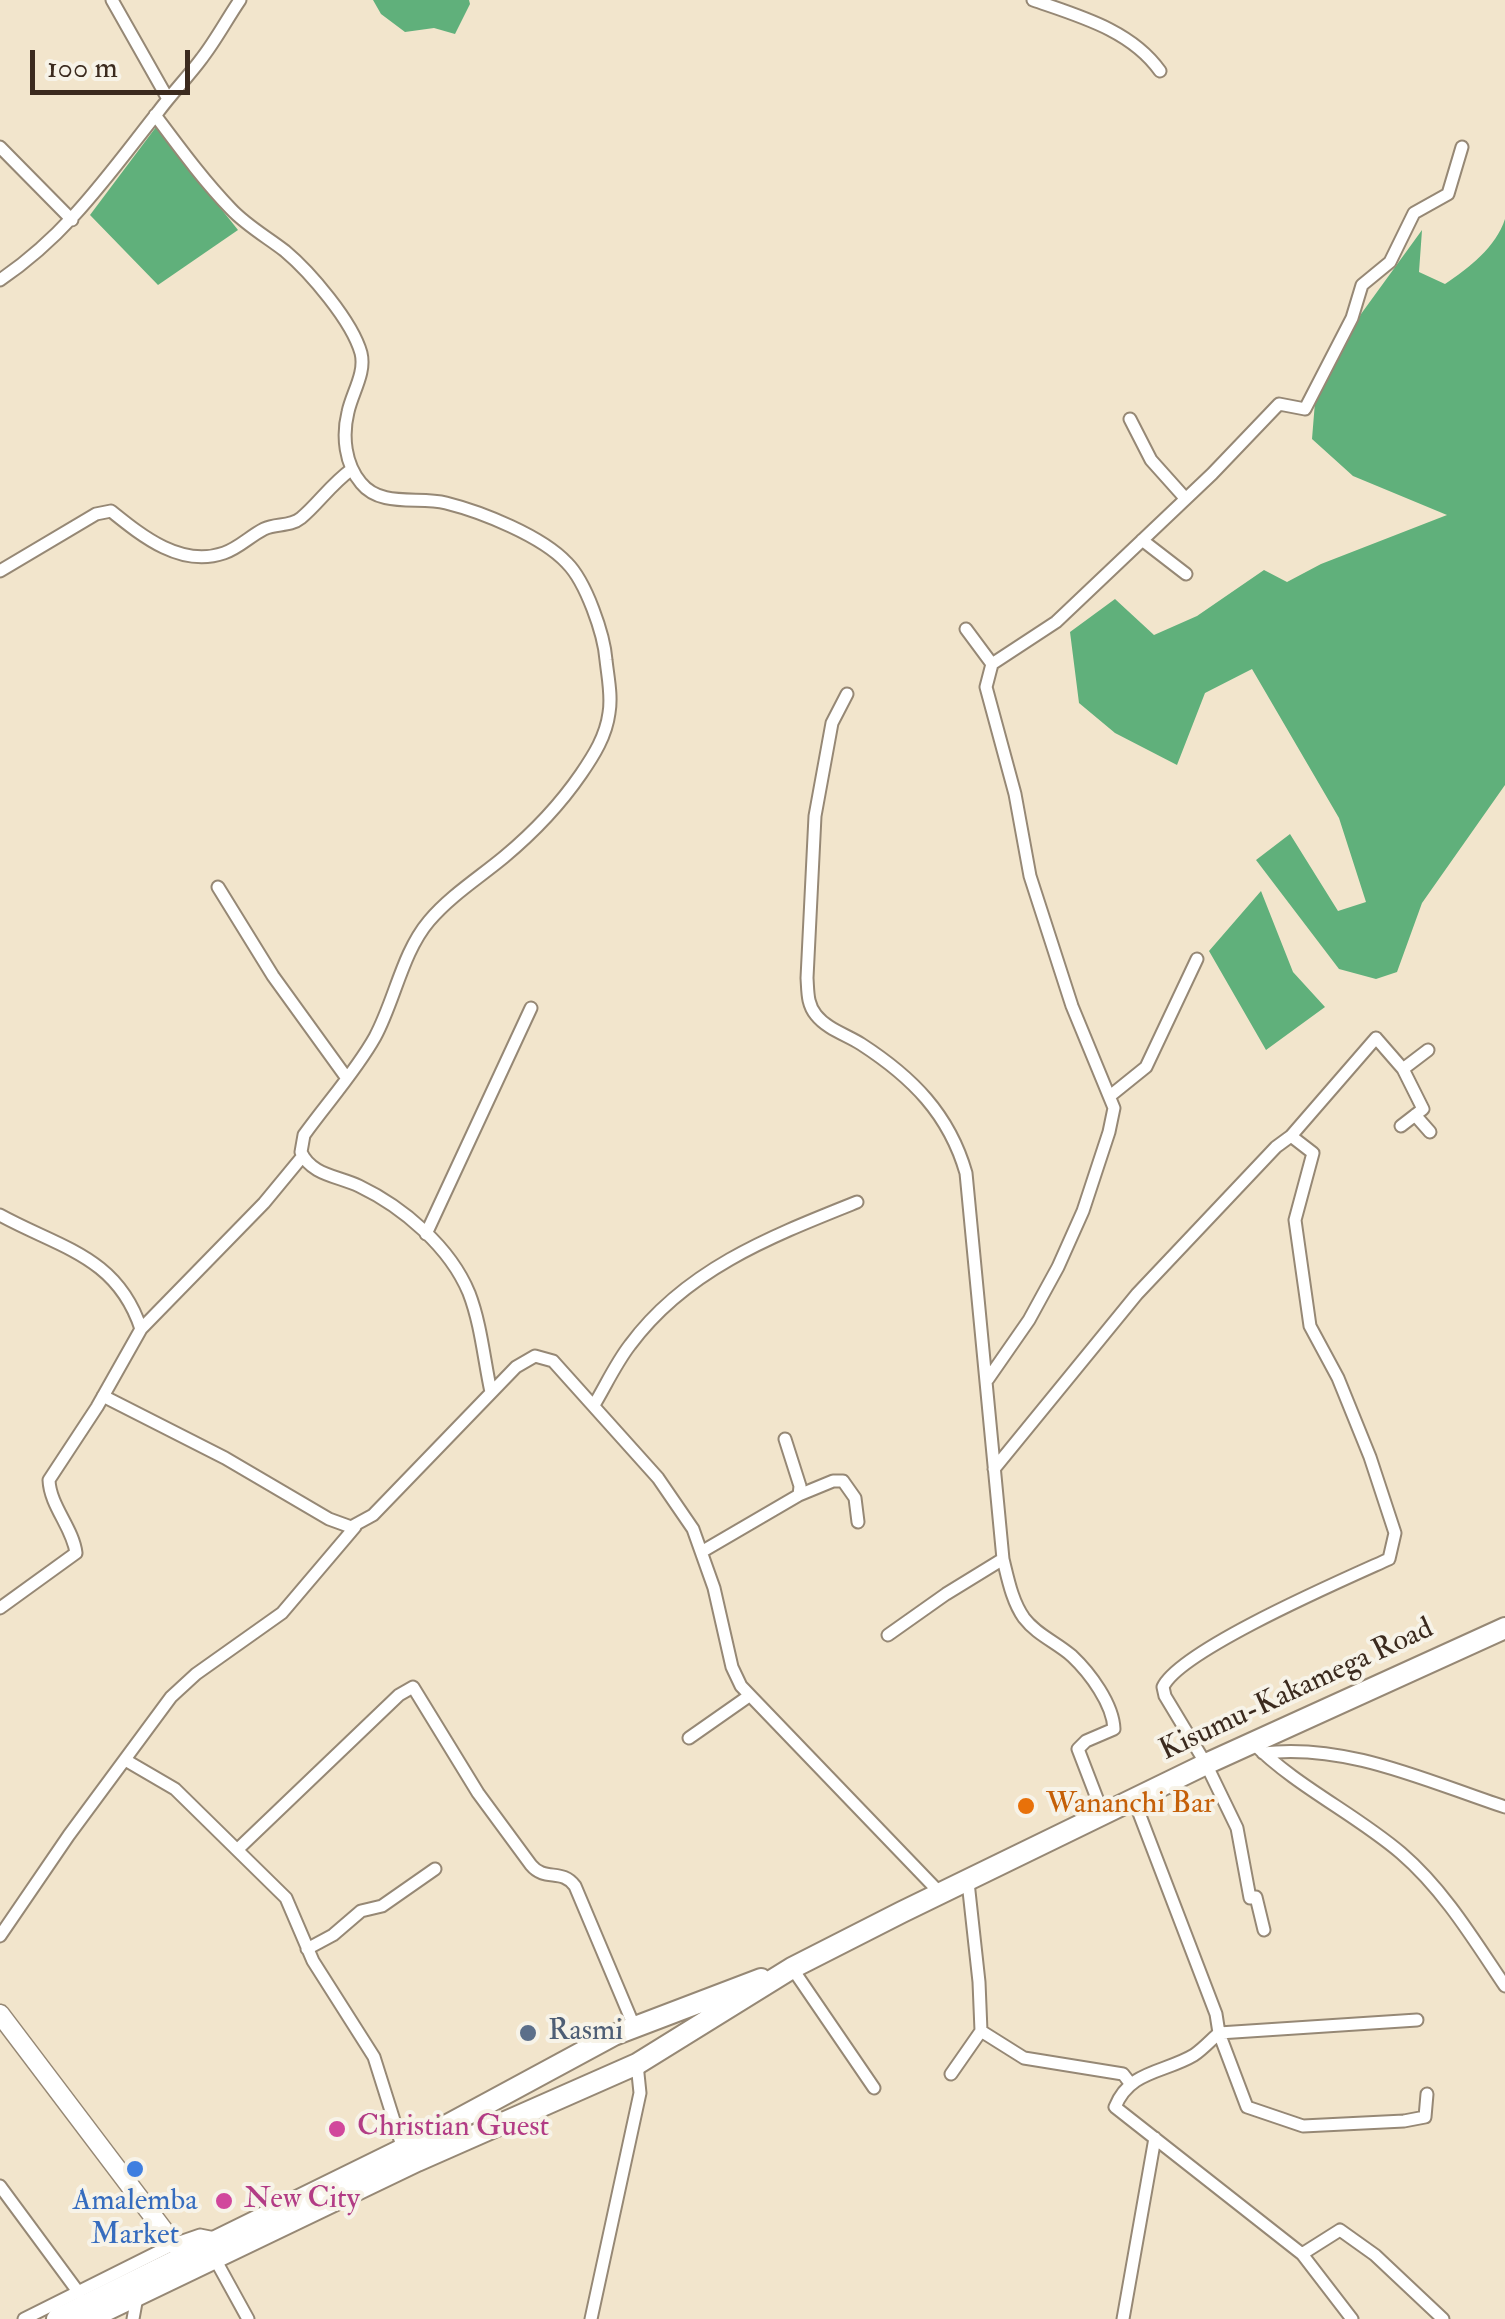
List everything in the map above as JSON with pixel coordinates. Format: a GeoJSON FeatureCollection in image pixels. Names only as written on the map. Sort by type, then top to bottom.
{"type":"FeatureCollection","features":[{"type":"Feature","properties":{"kind":"highway","name":"Kisumu-Kakamega Road"},"geometry":{"type":"LineString","coordinates":[[88,2319],[634,2026],[792,1968],[1206,1764],[1258,1748],[1505,1628]]}},
{"type":"Feature","properties":{"kind":"highway","name":"Kisumu-Kakamega Road"},"geometry":{"type":"LineString","coordinates":[[56,2319],[607,2079],[792,1968]]}},
{"type":"Feature","properties":{"kind":"highway"},"geometry":{"type":"LineString","coordinates":[[592,2047],[604,2061],[607,2079]]}},
{"type":"Feature","properties":{"kind":"main road"},"geometry":{"type":"LineString","coordinates":[[0,2014],[174,2244]]}},
{"type":"Feature","properties":{"kind":"street"},"geometry":{"type":"LineString","coordinates":[[112,0],[168,99]]}},
{"type":"Feature","properties":{"kind":"street"},"geometry":{"type":"LineString","coordinates":[[0,280],[30,259],[72,220],[119,166],[202,58],[240,0]]}},
{"type":"Feature","properties":{"kind":"street"},"geometry":{"type":"LineString","coordinates":[[1033,0],[1119,33],[1152,60],[1160,72]]}},
{"type":"Feature","properties":{"kind":"street"},"geometry":{"type":"LineString","coordinates":[[0,1608],[76,1553],[49,1480],[141,1329],[264,1203],[302,1157],[304,1135],[372,1041],[430,919],[530,834],[566,795],[603,739],[610,700],[606,650],[583,588],[566,562],[530,538],[485,516],[444,502],[392,499],[369,492],[352,470],[346,448],[348,413],[359,382],[362,357],[353,336],[318,284],[285,251],[234,213],[155,115]]}},
{"type":"Feature","properties":{"kind":"street"},"geometry":{"type":"LineString","coordinates":[[0,147],[72,220]]}},
{"type":"Feature","properties":{"kind":"street"},"geometry":{"type":"LineString","coordinates":[[988,1378],[1029,1320],[1058,1268],[1083,1211],[1114,1108],[1066,991],[1030,876],[1015,794],[986,687],[992,664],[1056,622],[1278,404],[1305,409],[1352,318],[1362,285],[1390,262],[1414,213],[1448,194],[1462,147]]}},
{"type":"Feature","properties":{"kind":"street"},"geometry":{"type":"LineString","coordinates":[[1130,418],[1151,460],[1186,498]]}},
{"type":"Feature","properties":{"kind":"street"},"geometry":{"type":"LineString","coordinates":[[0,571],[96,514],[111,511],[164,548],[201,557],[221,554],[261,530],[301,518],[329,486],[352,470]]}},
{"type":"Feature","properties":{"kind":"street"},"geometry":{"type":"LineString","coordinates":[[1142,540],[1186,574]]}},
{"type":"Feature","properties":{"kind":"street"},"geometry":{"type":"LineString","coordinates":[[966,628],[992,664]]}},
{"type":"Feature","properties":{"kind":"street"},"geometry":{"type":"LineString","coordinates":[[847,694],[832,723],[815,816],[809,1003],[824,1023],[913,1082],[936,1109],[959,1148],[966,1173],[988,1378],[1003,1559],[1024,1618],[1038,1633],[1072,1656],[1112,1714],[1113,1730],[1086,1741],[1078,1749],[1103,1814]]}},
{"type":"Feature","properties":{"kind":"street"},"geometry":{"type":"LineString","coordinates":[[218,887],[274,976],[346,1077]]}},
{"type":"Feature","properties":{"kind":"street"},"geometry":{"type":"LineString","coordinates":[[1110,1096],[1146,1067],[1156,1052],[1197,958]]}},
{"type":"Feature","properties":{"kind":"street"},"geometry":{"type":"LineString","coordinates":[[426,1234],[532,1008]]}},
{"type":"Feature","properties":{"kind":"street"},"geometry":{"type":"LineString","coordinates":[[994,1469],[1137,1294],[1291,1136],[1376,1038],[1403,1069],[1423,1109],[1401,1126]]}},
{"type":"Feature","properties":{"kind":"street"},"geometry":{"type":"LineString","coordinates":[[1403,1069],[1428,1050]]}},
{"type":"Feature","properties":{"kind":"street"},"geometry":{"type":"LineString","coordinates":[[1415,1115],[1430,1132]]}},
{"type":"Feature","properties":{"kind":"street"},"geometry":{"type":"LineString","coordinates":[[1264,1930],[1256,1896],[1250,1898],[1237,1828],[1163,1687],[1172,1673],[1243,1630],[1389,1558],[1395,1533],[1338,1378],[1310,1326],[1296,1220],[1313,1152],[1291,1136]]}},
{"type":"Feature","properties":{"kind":"street"},"geometry":{"type":"LineString","coordinates":[[302,1157],[314,1168],[374,1194],[426,1234],[453,1266],[470,1296],[491,1392]]}},
{"type":"Feature","properties":{"kind":"street"},"geometry":{"type":"LineString","coordinates":[[594,1405],[632,1342],[662,1308],[704,1274],[771,1238],[857,1202]]}},
{"type":"Feature","properties":{"kind":"street"},"geometry":{"type":"LineString","coordinates":[[0,1215],[72,1249],[110,1273],[133,1305],[141,1329]]}},
{"type":"Feature","properties":{"kind":"street"},"geometry":{"type":"LineString","coordinates":[[0,1936],[171,1697],[196,1674],[282,1614],[355,1527],[373,1515],[434,1455],[516,1366],[535,1356],[553,1360],[678,1505],[703,1551],[732,1667],[749,1696],[942,1895]]}},
{"type":"Feature","properties":{"kind":"street"},"geometry":{"type":"LineString","coordinates":[[103,1396],[225,1458],[344,1527],[355,1527]]}},
{"type":"Feature","properties":{"kind":"street"},"geometry":{"type":"LineString","coordinates":[[786,1439],[799,1494]]}},
{"type":"Feature","properties":{"kind":"street"},"geometry":{"type":"LineString","coordinates":[[703,1551],[799,1494],[833,1480],[843,1480],[855,1498],[858,1522]]}},
{"type":"Feature","properties":{"kind":"street"},"geometry":{"type":"LineString","coordinates":[[888,1635],[1003,1559]]}},
{"type":"Feature","properties":{"kind":"street"},"geometry":{"type":"LineString","coordinates":[[238,1849],[399,1695],[413,1688],[478,1793],[538,1873],[570,1878],[634,2026]]}},
{"type":"Feature","properties":{"kind":"street"},"geometry":{"type":"LineString","coordinates":[[689,1738],[749,1696]]}},
{"type":"Feature","properties":{"kind":"street"},"geometry":{"type":"LineString","coordinates":[[1258,1748],[1346,1755],[1505,1806]]}},
{"type":"Feature","properties":{"kind":"street"},"geometry":{"type":"LineString","coordinates":[[1258,1748],[1401,1853],[1436,1888],[1505,1986]]}},
{"type":"Feature","properties":{"kind":"street"},"geometry":{"type":"LineString","coordinates":[[128,1760],[175,1789],[286,1898],[307,1948],[374,2056],[404,2149]]}},
{"type":"Feature","properties":{"kind":"street"},"geometry":{"type":"LineString","coordinates":[[1134,1800],[1248,2107],[1303,2126],[1426,2117],[1426,2094]]}},
{"type":"Feature","properties":{"kind":"street"},"geometry":{"type":"LineString","coordinates":[[307,1948],[333,1935],[361,1911],[382,1906],[435,1869]]}},
{"type":"Feature","properties":{"kind":"street"},"geometry":{"type":"LineString","coordinates":[[950,2074],[981,2031],[968,1882]]}},
{"type":"Feature","properties":{"kind":"street"},"geometry":{"type":"LineString","coordinates":[[792,1968],[874,2088]]}},
{"type":"Feature","properties":{"kind":"street"},"geometry":{"type":"LineString","coordinates":[[1352,2319],[1302,2254],[1115,2107],[1130,2084],[1193,2056],[1218,2033],[1416,2020]]}},
{"type":"Feature","properties":{"kind":"street"},"geometry":{"type":"LineString","coordinates":[[981,2031],[1024,2058],[1123,2074],[1130,2084]]}},
{"type":"Feature","properties":{"kind":"street"},"geometry":{"type":"LineString","coordinates":[[591,2319],[640,2094],[637,2064]]}},
{"type":"Feature","properties":{"kind":"street"},"geometry":{"type":"LineString","coordinates":[[1123,2319],[1155,2138]]}},
{"type":"Feature","properties":{"kind":"street"},"geometry":{"type":"LineString","coordinates":[[0,2186],[79,2294]]}},
{"type":"Feature","properties":{"kind":"street"},"geometry":{"type":"LineString","coordinates":[[1302,2254],[1340,2230],[1375,2255],[1443,2319]]}},
{"type":"Feature","properties":{"kind":"street"},"geometry":{"type":"LineString","coordinates":[[24,2319],[174,2244],[200,2235],[216,2249],[248,2319]]}},
{"type":"Feature","properties":{"kind":"street"},"geometry":{"type":"LineString","coordinates":[[133,2319],[136,2296]]}},
{"type":"Feature","properties":{"kind":"green space"},"geometry":{"type":"Polygon","coordinates":[[[373,0],[469,0],[470,4],[455,34],[434,28],[405,32],[381,14],[373,0]]]}},
{"type":"Feature","properties":{"kind":"green space"},"geometry":{"type":"Polygon","coordinates":[[[156,127],[238,230],[158,285],[90,215],[156,127]]]}},
{"type":"Feature","properties":{"kind":"green space"},"geometry":{"type":"Polygon","coordinates":[[[1505,219],[1505,785],[1422,903],[1397,972],[1376,979],[1339,969],[1256,860],[1290,834],[1338,911],[1366,902],[1339,818],[1252,669],[1205,693],[1177,765],[1115,733],[1079,703],[1070,632],[1115,599],[1154,635],[1197,616],[1264,570],[1287,582],[1321,564],[1447,515],[1353,476],[1312,439],[1315,402],[1361,314],[1422,230],[1419,272],[1445,284],[1488,248],[1505,219]]]}},
{"type":"Feature","properties":{"kind":"green space"},"geometry":{"type":"Polygon","coordinates":[[[1261,891],[1293,972],[1325,1007],[1266,1050],[1209,951],[1261,891]]]}},
{"type":"Feature","properties":{"kind":"place","name":"Wananchi Bar"},"geometry":{"type":"Point","coordinates":[1026,1806]}},
{"type":"Feature","properties":{"kind":"place","name":"Rasmi"},"geometry":{"type":"Point","coordinates":[528,2033]}},
{"type":"Feature","properties":{"kind":"place","name":"Christian Guest"},"geometry":{"type":"Point","coordinates":[337,2129]}},
{"type":"Feature","properties":{"kind":"place","name":"Amalemba Market"},"geometry":{"type":"Point","coordinates":[135,2169]}},
{"type":"Feature","properties":{"kind":"place","name":"New City"},"geometry":{"type":"Point","coordinates":[224,2201]}}]}
